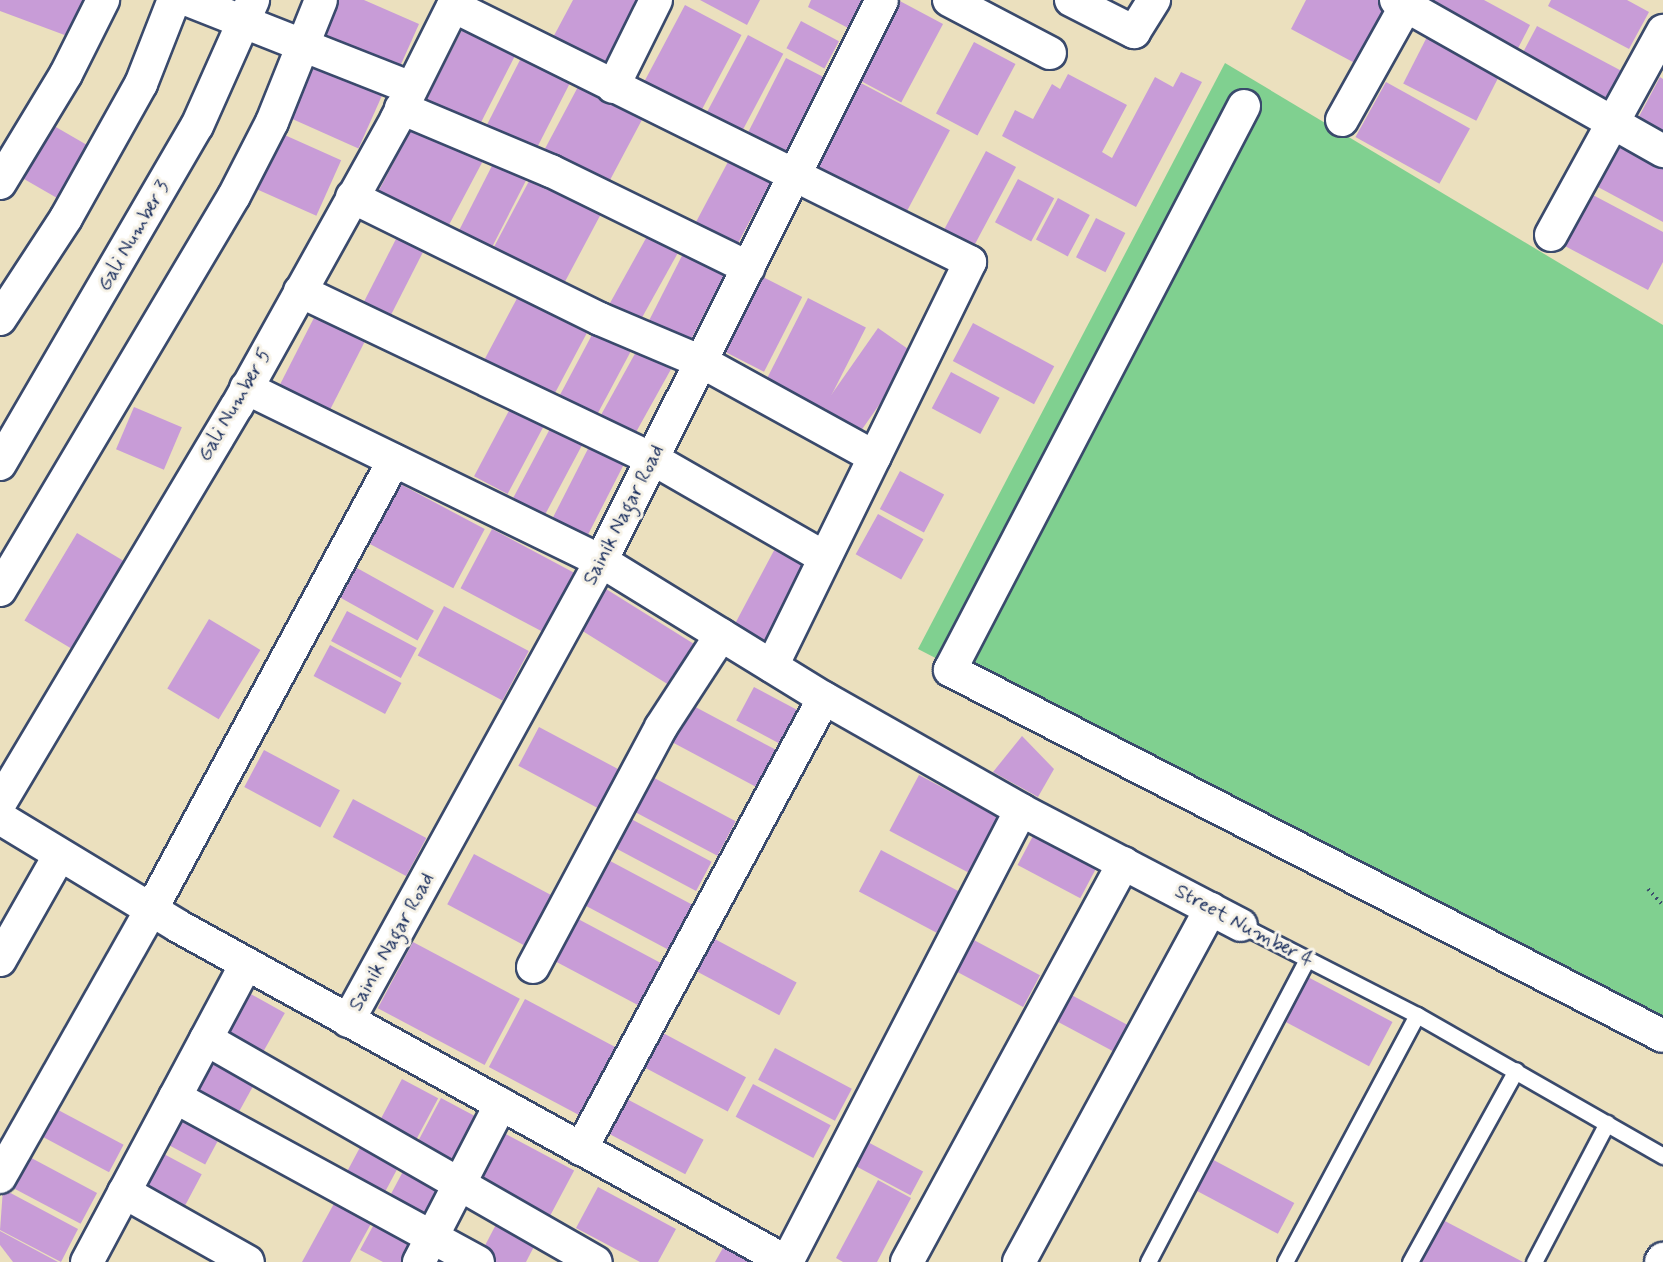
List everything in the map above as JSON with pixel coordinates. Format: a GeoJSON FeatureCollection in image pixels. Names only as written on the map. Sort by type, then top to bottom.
{"type":"FeatureCollection","features":[{"type":"Feature","properties":{"kind":"street"},"geometry":{"type":"LineString","coordinates":[[0,183],[66,74],[103,0]]}},
{"type":"Feature","properties":{"kind":"street"},"geometry":{"type":"LineString","coordinates":[[0,320],[66,218],[141,84],[174,0]]}},
{"type":"Feature","properties":{"kind":"street"},"geometry":{"type":"LineString","coordinates":[[188,0],[249,11],[303,46],[749,268]]}},
{"type":"Feature","properties":{"kind":"street"},"geometry":{"type":"LineString","coordinates":[[0,590],[234,196],[272,122],[321,0]]}},
{"type":"Feature","properties":{"kind":"street"},"geometry":{"type":"LineString","coordinates":[[614,87],[656,0]]}},
{"type":"Feature","properties":{"kind":"street","name":"Sainik Nagar Road"},"geometry":{"type":"LineString","coordinates":[[348,1021],[602,561],[882,0]]}},
{"type":"Feature","properties":{"kind":"street"},"geometry":{"type":"LineString","coordinates":[[949,0],[1050,53]]}},
{"type":"Feature","properties":{"kind":"street"},"geometry":{"type":"LineString","coordinates":[[1071,0],[1134,32],[1154,0]]}},
{"type":"Feature","properties":{"kind":"street"},"geometry":{"type":"LineString","coordinates":[[1342,120],[1404,2],[1663,151]]}},
{"type":"Feature","properties":{"kind":"street"},"geometry":{"type":"LineString","coordinates":[[454,3],[614,87],[970,262],[772,666]]}},
{"type":"Feature","properties":{"kind":"street","name":"Gali Number 5"},"geometry":{"type":"LineString","coordinates":[[0,802],[246,388],[406,98],[454,3]]}},
{"type":"Feature","properties":{"kind":"street","name":"Gali Number 3"},"geometry":{"type":"LineString","coordinates":[[0,464],[197,126],[249,11]]}},
{"type":"Feature","properties":{"kind":"street"},"geometry":{"type":"LineString","coordinates":[[1551,235],[1663,31]]}},
{"type":"Feature","properties":{"kind":"street"},"geometry":{"type":"LineString","coordinates":[[1244,106],[950,670],[1663,1036]]}},
{"type":"Feature","properties":{"kind":"street"},"geometry":{"type":"LineString","coordinates":[[352,197],[600,320],[702,362],[874,457]]}},
{"type":"Feature","properties":{"kind":"street"},"geometry":{"type":"LineString","coordinates":[[300,291],[653,459],[825,558]]}},
{"type":"Feature","properties":{"kind":"street","name":"Street Number 4"},"geometry":{"type":"LineString","coordinates":[[246,388],[602,561],[824,698],[1021,810],[1241,925]]}},
{"type":"Feature","properties":{"kind":"street"},"geometry":{"type":"LineString","coordinates":[[0,1177],[151,910],[394,460]]}},
{"type":"Feature","properties":{"kind":"street"},"geometry":{"type":"LineString","coordinates":[[533,967],[661,727],[721,635]]}},
{"type":"Feature","properties":{"kind":"street"},"geometry":{"type":"LineString","coordinates":[[581,1149],[824,698]]}},
{"type":"Feature","properties":{"kind":"street"},"geometry":{"type":"LineString","coordinates":[[0,818],[59,856],[246,964],[787,1262],[1021,810]]}},
{"type":"Feature","properties":{"kind":"street"},"geometry":{"type":"LineString","coordinates":[[0,960],[59,856]]}},
{"type":"Feature","properties":{"kind":"street"},"geometry":{"type":"LineString","coordinates":[[907,1262],[1124,863]]}},
{"type":"Feature","properties":{"kind":"street"},"geometry":{"type":"LineString","coordinates":[[1019,1262],[1211,909]]}},
{"type":"Feature","properties":{"kind":"street"},"geometry":{"type":"LineString","coordinates":[[87,1262],[246,964]]}},
{"type":"Feature","properties":{"kind":"street"},"geometry":{"type":"LineString","coordinates":[[206,1039],[596,1262]]}},
{"type":"Feature","properties":{"kind":"street"},"geometry":{"type":"LineString","coordinates":[[175,1097],[426,1249],[478,1262]]}},
{"type":"Feature","properties":{"kind":"street"},"geometry":{"type":"LineString","coordinates":[[426,1249],[501,1104]]}},
{"type":"Feature","properties":{"kind":"street"},"geometry":{"type":"LineString","coordinates":[[124,1192],[248,1262]]}},
{"type":"Feature","properties":{"kind":"lane","name":"Street Number 4"},"geometry":{"type":"LineString","coordinates":[[1241,925],[1417,1015],[1663,1156]]}},
{"type":"Feature","properties":{"kind":"lane"},"geometry":{"type":"LineString","coordinates":[[1148,1262],[1307,959]]}},
{"type":"Feature","properties":{"kind":"lane"},"geometry":{"type":"LineString","coordinates":[[1285,1262],[1417,1015]]}},
{"type":"Feature","properties":{"kind":"lane"},"geometry":{"type":"LineString","coordinates":[[1410,1262],[1515,1070]]}},
{"type":"Feature","properties":{"kind":"lane"},"geometry":{"type":"LineString","coordinates":[[1534,1262],[1607,1123]]}},
{"type":"Feature","properties":{"kind":"path"},"geometry":{"type":"LineString","coordinates":[[1648,889],[1663,905]]}},
{"type":"Feature","properties":{"kind":"green space"},"geometry":{"type":"Polygon","coordinates":[[[1225,63],[1663,325],[1663,1032],[918,649],[1225,63]]]}},
{"type":"Feature","properties":{"kind":"building"},"geometry":{"type":"Polygon","coordinates":[[[0,0],[88,0],[78,40],[0,11],[0,0]]]}},
{"type":"Feature","properties":{"kind":"building"},"geometry":{"type":"Polygon","coordinates":[[[325,0],[364,0],[419,24],[394,80],[306,42],[325,0]]]}},
{"type":"Feature","properties":{"kind":"building"},"geometry":{"type":"Polygon","coordinates":[[[573,0],[638,0],[600,72],[549,45],[573,0]]]}},
{"type":"Feature","properties":{"kind":"building"},"geometry":{"type":"Polygon","coordinates":[[[700,0],[760,0],[747,25],[700,0]]]}},
{"type":"Feature","properties":{"kind":"building"},"geometry":{"type":"Polygon","coordinates":[[[811,0],[866,0],[850,29],[808,7],[811,0]]]}},
{"type":"Feature","properties":{"kind":"building"},"geometry":{"type":"Polygon","coordinates":[[[898,0],[943,24],[901,103],[856,79],[898,0]]]}},
{"type":"Feature","properties":{"kind":"building"},"geometry":{"type":"Polygon","coordinates":[[[1306,0],[1379,0],[1398,10],[1366,69],[1291,29],[1306,0]]]}},
{"type":"Feature","properties":{"kind":"building"},"geometry":{"type":"Polygon","coordinates":[[[1433,0],[1484,0],[1530,25],[1513,58],[1427,12],[1433,0]]]}},
{"type":"Feature","properties":{"kind":"building"},"geometry":{"type":"Polygon","coordinates":[[[1551,0],[1627,0],[1649,12],[1629,49],[1548,6],[1551,0]]]}},
{"type":"Feature","properties":{"kind":"building"},"geometry":{"type":"Polygon","coordinates":[[[685,5],[742,35],[699,115],[643,84],[685,5]]]}},
{"type":"Feature","properties":{"kind":"building"},"geometry":{"type":"Polygon","coordinates":[[[801,21],[839,41],[824,69],[786,48],[801,21]]]}},
{"type":"Feature","properties":{"kind":"building"},"geometry":{"type":"Polygon","coordinates":[[[466,22],[519,49],[474,136],[422,109],[466,22]]]}},
{"type":"Feature","properties":{"kind":"building"},"geometry":{"type":"Polygon","coordinates":[[[1537,26],[1623,72],[1603,108],[1518,62],[1537,26]]]}},
{"type":"Feature","properties":{"kind":"building"},"geometry":{"type":"Polygon","coordinates":[[[1430,31],[1503,68],[1476,121],[1403,84],[1430,31]]]}},
{"type":"Feature","properties":{"kind":"building"},"geometry":{"type":"Polygon","coordinates":[[[748,35],[783,54],[740,135],[705,116],[748,35]]]}},
{"type":"Feature","properties":{"kind":"building"},"geometry":{"type":"Polygon","coordinates":[[[974,42],[1015,64],[977,136],[936,114],[974,42]]]}},
{"type":"Feature","properties":{"kind":"building"},"geometry":{"type":"Polygon","coordinates":[[[307,50],[386,85],[358,148],[279,113],[307,50]]]}},
{"type":"Feature","properties":{"kind":"building"},"geometry":{"type":"Polygon","coordinates":[[[522,56],[571,81],[532,158],[483,134],[522,56]]]}},
{"type":"Feature","properties":{"kind":"building"},"geometry":{"type":"Polygon","coordinates":[[[786,58],[823,77],[782,158],[745,139],[786,58]]]}},
{"type":"Feature","properties":{"kind":"building"},"geometry":{"type":"Polygon","coordinates":[[[1181,72],[1202,82],[1136,207],[1002,136],[1015,110],[1033,119],[1052,84],[1060,89],[1068,74],[1127,105],[1102,152],[1112,158],[1155,77],[1173,87],[1181,72]]]}},
{"type":"Feature","properties":{"kind":"building"},"geometry":{"type":"Polygon","coordinates":[[[1660,77],[1663,79],[1663,139],[1635,124],[1660,77]]]}},
{"type":"Feature","properties":{"kind":"building"},"geometry":{"type":"Polygon","coordinates":[[[859,82],[950,130],[905,215],[814,167],[859,82]]]}},
{"type":"Feature","properties":{"kind":"building"},"geometry":{"type":"Polygon","coordinates":[[[1386,82],[1470,129],[1439,184],[1355,137],[1386,82]]]}},
{"type":"Feature","properties":{"kind":"building"},"geometry":{"type":"Polygon","coordinates":[[[580,83],[644,117],[602,195],[538,162],[580,83]]]}},
{"type":"Feature","properties":{"kind":"building"},"geometry":{"type":"Polygon","coordinates":[[[418,117],[487,154],[445,232],[376,196],[418,117]]]}},
{"type":"Feature","properties":{"kind":"building"},"geometry":{"type":"Polygon","coordinates":[[[42,119],[100,152],[70,205],[12,172],[42,119]]]}},
{"type":"Feature","properties":{"kind":"building"},"geometry":{"type":"Polygon","coordinates":[[[269,128],[341,160],[316,216],[244,184],[269,128]]]}},
{"type":"Feature","properties":{"kind":"building"},"geometry":{"type":"Polygon","coordinates":[[[1624,140],[1663,161],[1663,222],[1598,187],[1624,140]]]}},
{"type":"Feature","properties":{"kind":"building"},"geometry":{"type":"Polygon","coordinates":[[[986,151],[1016,167],[972,249],[942,233],[986,151]]]}},
{"type":"Feature","properties":{"kind":"building"},"geometry":{"type":"Polygon","coordinates":[[[499,152],[532,169],[489,253],[456,236],[499,152]]]}},
{"type":"Feature","properties":{"kind":"building"},"geometry":{"type":"Polygon","coordinates":[[[729,160],[770,182],[731,257],[689,235],[729,160]]]}},
{"type":"Feature","properties":{"kind":"building"},"geometry":{"type":"Polygon","coordinates":[[[537,166],[607,203],[559,292],[490,255],[537,166]]]}},
{"type":"Feature","properties":{"kind":"building"},"geometry":{"type":"Polygon","coordinates":[[[1018,179],[1054,198],[1031,242],[995,222],[1018,179]]]}},
{"type":"Feature","properties":{"kind":"building"},"geometry":{"type":"Polygon","coordinates":[[[1591,194],[1663,232],[1663,262],[1648,290],[1563,245],[1591,194]]]}},
{"type":"Feature","properties":{"kind":"building"},"geometry":{"type":"Polygon","coordinates":[[[1058,198],[1090,215],[1068,256],[1036,239],[1058,198]]]}},
{"type":"Feature","properties":{"kind":"building"},"geometry":{"type":"Polygon","coordinates":[[[1096,218],[1125,233],[1105,272],[1076,257],[1096,218]]]}},
{"type":"Feature","properties":{"kind":"building"},"geometry":{"type":"Polygon","coordinates":[[[650,231],[681,248],[638,324],[608,307],[650,231]]]}},
{"type":"Feature","properties":{"kind":"building"},"geometry":{"type":"Polygon","coordinates":[[[397,237],[424,251],[386,325],[359,312],[397,237]]]}},
{"type":"Feature","properties":{"kind":"building"},"geometry":{"type":"Polygon","coordinates":[[[689,242],[730,263],[687,348],[646,327],[689,242]]]}},
{"type":"Feature","properties":{"kind":"building"},"geometry":{"type":"Polygon","coordinates":[[[763,277],[802,297],[764,372],[725,352],[763,277]]]}},
{"type":"Feature","properties":{"kind":"building"},"geometry":{"type":"Polygon","coordinates":[[[522,289],[591,326],[549,405],[480,368],[522,289]]]}},
{"type":"Feature","properties":{"kind":"building"},"geometry":{"type":"Polygon","coordinates":[[[808,298],[866,328],[822,413],[764,384],[808,298]]]}},
{"type":"Feature","properties":{"kind":"building"},"geometry":{"type":"Polygon","coordinates":[[[320,306],[370,331],[328,413],[278,388],[320,306]]]}},
{"type":"Feature","properties":{"kind":"building"},"geometry":{"type":"Polygon","coordinates":[[[973,323],[1054,366],[1034,404],[953,361],[973,323]]]}},
{"type":"Feature","properties":{"kind":"building"},"geometry":{"type":"Polygon","coordinates":[[[878,328],[915,354],[860,432],[823,407],[878,328]]]}},
{"type":"Feature","properties":{"kind":"building"},"geometry":{"type":"Polygon","coordinates":[[[594,331],[631,351],[590,428],[553,408],[594,331]]]}},
{"type":"Feature","properties":{"kind":"building"},"geometry":{"type":"Polygon","coordinates":[[[637,350],[671,369],[628,446],[594,427],[637,350]]]}},
{"type":"Feature","properties":{"kind":"building"},"geometry":{"type":"Polygon","coordinates":[[[951,372],[1000,398],[980,434],[932,408],[951,372]]]}},
{"type":"Feature","properties":{"kind":"building"},"geometry":{"type":"Polygon","coordinates":[[[513,403],[547,421],[508,494],[474,476],[513,403]]]}},
{"type":"Feature","properties":{"kind":"building"},"geometry":{"type":"Polygon","coordinates":[[[134,407],[182,427],[164,470],[116,449],[134,407]]]}},
{"type":"Feature","properties":{"kind":"building"},"geometry":{"type":"Polygon","coordinates":[[[553,423],[585,440],[544,516],[513,499],[553,423]]]}},
{"type":"Feature","properties":{"kind":"building"},"geometry":{"type":"Polygon","coordinates":[[[594,437],[629,455],[586,538],[551,521],[594,437]]]}},
{"type":"Feature","properties":{"kind":"building"},"geometry":{"type":"Polygon","coordinates":[[[900,471],[944,494],[924,532],[880,509],[900,471]]]}},
{"type":"Feature","properties":{"kind":"building"},"geometry":{"type":"Polygon","coordinates":[[[400,484],[485,529],[453,588],[369,543],[400,484]]]}},
{"type":"Feature","properties":{"kind":"building"},"geometry":{"type":"Polygon","coordinates":[[[878,514],[923,539],[901,579],[856,554],[878,514]]]}},
{"type":"Feature","properties":{"kind":"building"},"geometry":{"type":"Polygon","coordinates":[[[492,529],[574,573],[543,632],[461,588],[492,529]]]}},
{"type":"Feature","properties":{"kind":"building"},"geometry":{"type":"Polygon","coordinates":[[[77,533],[126,562],[73,650],[24,620],[77,533]]]}},
{"type":"Feature","properties":{"kind":"building"},"geometry":{"type":"Polygon","coordinates":[[[779,541],[819,562],[769,655],[730,634],[779,541]]]}},
{"type":"Feature","properties":{"kind":"building"},"geometry":{"type":"Polygon","coordinates":[[[357,568],[434,611],[417,640],[341,598],[357,568]]]}},
{"type":"Feature","properties":{"kind":"building"},"geometry":{"type":"Polygon","coordinates":[[[598,584],[705,651],[679,691],[573,625],[598,584]]]}},
{"type":"Feature","properties":{"kind":"building"},"geometry":{"type":"Polygon","coordinates":[[[444,606],[529,651],[502,701],[418,655],[444,606]]]}},
{"type":"Feature","properties":{"kind":"building"},"geometry":{"type":"Polygon","coordinates":[[[347,611],[417,648],[401,678],[331,641],[347,611]]]}},
{"type":"Feature","properties":{"kind":"building"},"geometry":{"type":"Polygon","coordinates":[[[209,619],[260,650],[219,719],[167,688],[209,619]]]}},
{"type":"Feature","properties":{"kind":"building"},"geometry":{"type":"Polygon","coordinates":[[[330,645],[402,683],[385,714],[314,676],[330,645]]]}},
{"type":"Feature","properties":{"kind":"building"},"geometry":{"type":"Polygon","coordinates":[[[754,687],[797,710],[779,744],[736,721],[754,687]]]}},
{"type":"Feature","properties":{"kind":"building"},"geometry":{"type":"Polygon","coordinates":[[[686,702],[778,751],[758,788],[666,739],[686,702]]]}},
{"type":"Feature","properties":{"kind":"building"},"geometry":{"type":"Polygon","coordinates":[[[539,727],[628,774],[608,813],[518,766],[539,727]]]}},
{"type":"Feature","properties":{"kind":"building"},"geometry":{"type":"Polygon","coordinates":[[[1022,736],[1054,769],[1038,797],[993,772],[1022,736]]]}},
{"type":"Feature","properties":{"kind":"building"},"geometry":{"type":"Polygon","coordinates":[[[264,750],[340,790],[320,827],[244,787],[264,750]]]}},
{"type":"Feature","properties":{"kind":"building"},"geometry":{"type":"Polygon","coordinates":[[[643,772],[736,821],[717,856],[625,806],[643,772]]]}},
{"type":"Feature","properties":{"kind":"building"},"geometry":{"type":"Polygon","coordinates":[[[919,775],[1000,818],[971,874],[889,831],[919,775]]]}},
{"type":"Feature","properties":{"kind":"building"},"geometry":{"type":"Polygon","coordinates":[[[353,799],[426,838],[406,876],[333,837],[353,799]]]}},
{"type":"Feature","properties":{"kind":"building"},"geometry":{"type":"Polygon","coordinates":[[[618,812],[712,862],[696,891],[603,841],[618,812]]]}},
{"type":"Feature","properties":{"kind":"building"},"geometry":{"type":"Polygon","coordinates":[[[1034,834],[1097,867],[1080,898],[1018,865],[1034,834]]]}},
{"type":"Feature","properties":{"kind":"building"},"geometry":{"type":"Polygon","coordinates":[[[881,850],[959,891],[937,933],[859,891],[881,850]]]}},
{"type":"Feature","properties":{"kind":"building"},"geometry":{"type":"Polygon","coordinates":[[[474,854],[564,902],[537,952],[447,904],[474,854]]]}},
{"type":"Feature","properties":{"kind":"building"},"geometry":{"type":"Polygon","coordinates":[[[597,854],[692,905],[668,950],[573,899],[597,854]]]}},
{"type":"Feature","properties":{"kind":"building"},"geometry":{"type":"Polygon","coordinates":[[[565,912],[661,963],[639,1006],[542,954],[565,912]]]}},
{"type":"Feature","properties":{"kind":"building"},"geometry":{"type":"Polygon","coordinates":[[[711,937],[797,983],[779,1015],[694,970],[711,937]]]}},
{"type":"Feature","properties":{"kind":"building"},"geometry":{"type":"Polygon","coordinates":[[[972,939],[1040,975],[1023,1007],[955,971],[972,939]]]}},
{"type":"Feature","properties":{"kind":"building"},"geometry":{"type":"Polygon","coordinates":[[[413,942],[520,999],[485,1065],[378,1008],[413,942]]]}},
{"type":"Feature","properties":{"kind":"building"},"geometry":{"type":"Polygon","coordinates":[[[1306,976],[1393,1022],[1369,1066],[1283,1020],[1306,976]]]}},
{"type":"Feature","properties":{"kind":"building"},"geometry":{"type":"Polygon","coordinates":[[[1062,990],[1130,1026],[1116,1053],[1048,1016],[1062,990]]]}},
{"type":"Feature","properties":{"kind":"building"},"geometry":{"type":"Polygon","coordinates":[[[249,993],[285,1013],[261,1057],[225,1037],[249,993]]]}},
{"type":"Feature","properties":{"kind":"building"},"geometry":{"type":"Polygon","coordinates":[[[525,999],[621,1050],[585,1118],[489,1067],[525,999]]]}},
{"type":"Feature","properties":{"kind":"building"},"geometry":{"type":"Polygon","coordinates":[[[663,1033],[746,1077],[728,1112],[645,1067],[663,1033]]]}},
{"type":"Feature","properties":{"kind":"building"},"geometry":{"type":"Polygon","coordinates":[[[775,1048],[852,1089],[835,1121],[758,1080],[775,1048]]]}},
{"type":"Feature","properties":{"kind":"building"},"geometry":{"type":"Polygon","coordinates":[[[215,1060],[255,1082],[233,1122],[193,1099],[215,1060]]]}},
{"type":"Feature","properties":{"kind":"building"},"geometry":{"type":"Polygon","coordinates":[[[402,1079],[438,1098],[416,1140],[380,1120],[402,1079]]]}},
{"type":"Feature","properties":{"kind":"building"},"geometry":{"type":"Polygon","coordinates":[[[753,1084],[831,1125],[813,1158],[736,1117],[753,1084]]]}},
{"type":"Feature","properties":{"kind":"building"},"geometry":{"type":"Polygon","coordinates":[[[441,1098],[479,1118],[455,1162],[418,1142],[441,1098]]]}},
{"type":"Feature","properties":{"kind":"building"},"geometry":{"type":"Polygon","coordinates":[[[625,1098],[704,1140],[685,1174],[607,1132],[625,1098]]]}},
{"type":"Feature","properties":{"kind":"building"},"geometry":{"type":"Polygon","coordinates":[[[45,1103],[124,1145],[109,1172],[30,1130],[45,1103]]]}},
{"type":"Feature","properties":{"kind":"building"},"geometry":{"type":"Polygon","coordinates":[[[186,1109],[224,1129],[205,1165],[167,1144],[186,1109]]]}},
{"type":"Feature","properties":{"kind":"building"},"geometry":{"type":"Polygon","coordinates":[[[500,1131],[574,1170],[549,1217],[475,1178],[500,1131]]]}},
{"type":"Feature","properties":{"kind":"building"},"geometry":{"type":"Polygon","coordinates":[[[365,1138],[403,1158],[381,1199],[343,1179],[365,1138]]]}},
{"type":"Feature","properties":{"kind":"building"},"geometry":{"type":"Polygon","coordinates":[[[864,1140],[923,1171],[910,1195],[851,1164],[864,1140]]]}},
{"type":"Feature","properties":{"kind":"building"},"geometry":{"type":"Polygon","coordinates":[[[22,1153],[97,1193],[81,1224],[6,1184],[22,1153]]]}},
{"type":"Feature","properties":{"kind":"building"},"geometry":{"type":"Polygon","coordinates":[[[162,1153],[202,1174],[184,1208],[144,1187],[162,1153]]]}},
{"type":"Feature","properties":{"kind":"building"},"geometry":{"type":"Polygon","coordinates":[[[1206,1156],[1294,1203],[1278,1234],[1190,1187],[1206,1156]]]}},
{"type":"Feature","properties":{"kind":"building"},"geometry":{"type":"Polygon","coordinates":[[[408,1162],[448,1183],[427,1223],[387,1202],[408,1162]]]}},
{"type":"Feature","properties":{"kind":"building"},"geometry":{"type":"Polygon","coordinates":[[[878,1180],[911,1198],[877,1262],[843,1262],[836,1258],[878,1180]]]}},
{"type":"Feature","properties":{"kind":"building"},"geometry":{"type":"Polygon","coordinates":[[[598,1187],[676,1229],[658,1262],[640,1262],[576,1228],[598,1187]]]}},
{"type":"Feature","properties":{"kind":"building"},"geometry":{"type":"Polygon","coordinates":[[[3,1189],[78,1229],[61,1262],[0,1230],[3,1189]]]}},
{"type":"Feature","properties":{"kind":"building"},"geometry":{"type":"Polygon","coordinates":[[[342,1189],[379,1209],[350,1262],[302,1262],[342,1189]]]}},
{"type":"Feature","properties":{"kind":"building"},"geometry":{"type":"Polygon","coordinates":[[[502,1213],[541,1233],[526,1262],[488,1262],[479,1257],[502,1213]]]}},
{"type":"Feature","properties":{"kind":"building"},"geometry":{"type":"Polygon","coordinates":[[[379,1215],[421,1237],[407,1262],[383,1262],[360,1250],[379,1215]]]}},
{"type":"Feature","properties":{"kind":"building"},"geometry":{"type":"Polygon","coordinates":[[[1443,1220],[1523,1262],[1422,1262],[1443,1220]]]}},
{"type":"Feature","properties":{"kind":"building"},"geometry":{"type":"Polygon","coordinates":[[[0,1231],[58,1262],[13,1262],[0,1245],[0,1231]]]}},
{"type":"Feature","properties":{"kind":"building"},"geometry":{"type":"Polygon","coordinates":[[[728,1239],[771,1262],[715,1262],[728,1239]]]}}]}
